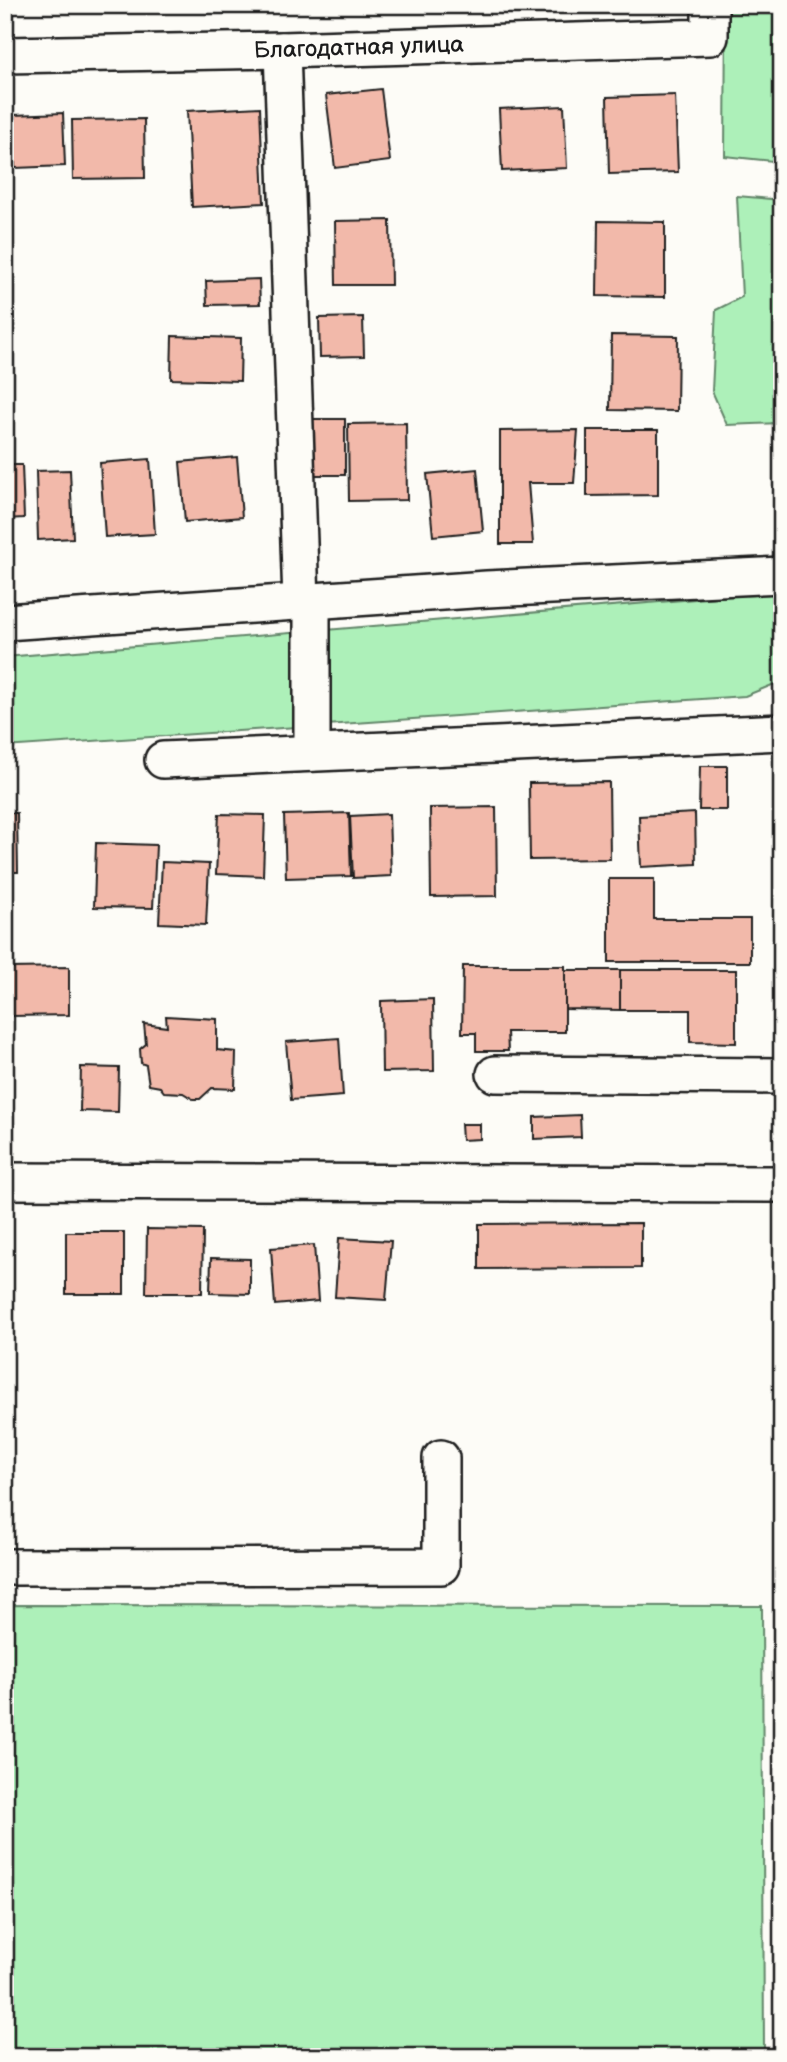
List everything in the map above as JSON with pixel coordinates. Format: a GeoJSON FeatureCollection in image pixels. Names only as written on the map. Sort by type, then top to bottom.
{"type":"FeatureCollection","features":[{"type":"Feature","properties":{"kind":"street","name":"Благодатная улица"},"geometry":{"type":"LineString","coordinates":[[5,55],[282,50],[710,21]]}},
{"type":"Feature","properties":{"kind":"street"},"geometry":{"type":"LineString","coordinates":[[282,50],[312,753]]}},
{"type":"Feature","properties":{"kind":"street"},"geometry":{"type":"LineString","coordinates":[[5,622],[486,589],[782,575]]}},
{"type":"Feature","properties":{"kind":"street"},"geometry":{"type":"LineString","coordinates":[[163,760],[782,732]]}},
{"type":"Feature","properties":{"kind":"street"},"geometry":{"type":"LineString","coordinates":[[495,1074],[782,1076]]}},
{"type":"Feature","properties":{"kind":"street"},"geometry":{"type":"LineString","coordinates":[[5,1181],[782,1184]]}},
{"type":"Feature","properties":{"kind":"street"},"geometry":{"type":"LineString","coordinates":[[5,1567],[441,1566],[440,1458]]}},
{"type":"Feature","properties":{"kind":"green space"},"geometry":{"type":"Polygon","coordinates":[[[726,5],[782,5],[782,162],[725,156],[726,5]]]}},
{"type":"Feature","properties":{"kind":"green space"},"geometry":{"type":"Polygon","coordinates":[[[737,196],[782,200],[782,423],[727,425],[712,391],[716,310],[742,297],[737,196]]]}},
{"type":"Feature","properties":{"kind":"green space"},"geometry":{"type":"Polygon","coordinates":[[[778,592],[782,681],[745,696],[5,747],[5,657],[778,592]]]}},
{"type":"Feature","properties":{"kind":"green space"},"geometry":{"type":"Polygon","coordinates":[[[5,1605],[762,1606],[764,2057],[5,2057],[5,1605]]]}},
{"type":"Feature","properties":{"kind":"building"},"geometry":{"type":"Polygon","coordinates":[[[132,5],[168,5],[168,10],[132,10],[132,5]]]}},
{"type":"Feature","properties":{"kind":"building"},"geometry":{"type":"Polygon","coordinates":[[[381,89],[390,161],[335,168],[326,95],[381,89]]]}},
{"type":"Feature","properties":{"kind":"building"},"geometry":{"type":"Polygon","coordinates":[[[675,95],[678,172],[609,174],[607,97],[675,95]]]}},
{"type":"Feature","properties":{"kind":"building"},"geometry":{"type":"Polygon","coordinates":[[[564,106],[567,168],[502,171],[499,109],[564,106]]]}},
{"type":"Feature","properties":{"kind":"building"},"geometry":{"type":"Polygon","coordinates":[[[260,107],[264,203],[192,207],[187,111],[260,107]]]}},
{"type":"Feature","properties":{"kind":"building"},"geometry":{"type":"Polygon","coordinates":[[[63,113],[65,166],[15,168],[13,115],[63,113]]]}},
{"type":"Feature","properties":{"kind":"building"},"geometry":{"type":"Polygon","coordinates":[[[144,119],[145,178],[73,179],[72,120],[144,119]]]}},
{"type":"Feature","properties":{"kind":"building"},"geometry":{"type":"Polygon","coordinates":[[[390,220],[391,285],[336,285],[335,221],[390,220]]]}},
{"type":"Feature","properties":{"kind":"building"},"geometry":{"type":"Polygon","coordinates":[[[598,221],[665,222],[665,297],[597,296],[598,221]]]}},
{"type":"Feature","properties":{"kind":"building"},"geometry":{"type":"Polygon","coordinates":[[[259,279],[260,304],[207,305],[206,281],[259,279]]]}},
{"type":"Feature","properties":{"kind":"building"},"geometry":{"type":"Polygon","coordinates":[[[363,317],[364,356],[320,357],[319,318],[363,317]]]}},
{"type":"Feature","properties":{"kind":"building"},"geometry":{"type":"Polygon","coordinates":[[[611,335],[678,336],[677,411],[610,410],[611,335]]]}},
{"type":"Feature","properties":{"kind":"building"},"geometry":{"type":"Polygon","coordinates":[[[172,336],[241,338],[240,381],[171,379],[172,336]]]}},
{"type":"Feature","properties":{"kind":"building"},"geometry":{"type":"Polygon","coordinates":[[[312,419],[345,419],[345,475],[312,475],[312,419]]]}},
{"type":"Feature","properties":{"kind":"building"},"geometry":{"type":"Polygon","coordinates":[[[406,423],[407,500],[349,501],[348,424],[406,423]]]}},
{"type":"Feature","properties":{"kind":"building"},"geometry":{"type":"Polygon","coordinates":[[[578,430],[574,483],[528,483],[533,544],[500,544],[500,431],[578,430]]]}},
{"type":"Feature","properties":{"kind":"building"},"geometry":{"type":"Polygon","coordinates":[[[587,430],[658,430],[658,495],[587,496],[587,430]]]}},
{"type":"Feature","properties":{"kind":"building"},"geometry":{"type":"Polygon","coordinates":[[[237,457],[242,517],[185,522],[180,462],[237,457]]]}},
{"type":"Feature","properties":{"kind":"building"},"geometry":{"type":"Polygon","coordinates":[[[150,459],[155,534],[105,537],[100,463],[150,459]]]}},
{"type":"Feature","properties":{"kind":"building"},"geometry":{"type":"Polygon","coordinates":[[[5,465],[22,465],[24,518],[5,519],[5,465]]]}},
{"type":"Feature","properties":{"kind":"building"},"geometry":{"type":"Polygon","coordinates":[[[477,469],[483,531],[433,536],[427,474],[477,469]]]}},
{"type":"Feature","properties":{"kind":"building"},"geometry":{"type":"Polygon","coordinates":[[[70,470],[73,538],[38,540],[36,471],[70,470]]]}},
{"type":"Feature","properties":{"kind":"building"},"geometry":{"type":"Polygon","coordinates":[[[700,766],[727,766],[727,810],[699,810],[700,766]]]}},
{"type":"Feature","properties":{"kind":"building"},"geometry":{"type":"Polygon","coordinates":[[[609,782],[610,859],[530,860],[529,783],[609,782]]]}},
{"type":"Feature","properties":{"kind":"building"},"geometry":{"type":"Polygon","coordinates":[[[496,807],[497,896],[431,897],[430,808],[496,807]]]}},
{"type":"Feature","properties":{"kind":"building"},"geometry":{"type":"Polygon","coordinates":[[[5,813],[17,813],[18,872],[5,872],[5,813]]]}},
{"type":"Feature","properties":{"kind":"building"},"geometry":{"type":"Polygon","coordinates":[[[349,813],[351,876],[286,878],[284,815],[349,813]]]}},
{"type":"Feature","properties":{"kind":"building"},"geometry":{"type":"Polygon","coordinates":[[[695,813],[696,864],[641,867],[639,816],[695,813]]]}},
{"type":"Feature","properties":{"kind":"building"},"geometry":{"type":"Polygon","coordinates":[[[219,814],[265,815],[263,876],[216,874],[219,814]]]}},
{"type":"Feature","properties":{"kind":"building"},"geometry":{"type":"Polygon","coordinates":[[[389,814],[391,876],[353,878],[350,816],[389,814]]]}},
{"type":"Feature","properties":{"kind":"building"},"geometry":{"type":"Polygon","coordinates":[[[96,843],[156,845],[153,908],[94,907],[96,843]]]}},
{"type":"Feature","properties":{"kind":"building"},"geometry":{"type":"Polygon","coordinates":[[[162,862],[209,864],[206,925],[159,923],[162,862]]]}},
{"type":"Feature","properties":{"kind":"building"},"geometry":{"type":"Polygon","coordinates":[[[609,879],[654,879],[654,919],[750,919],[750,962],[609,962],[609,879]]]}},
{"type":"Feature","properties":{"kind":"building"},"geometry":{"type":"Polygon","coordinates":[[[463,966],[565,966],[565,1032],[507,1032],[508,1051],[476,1051],[476,1033],[462,1033],[463,966]]]}},
{"type":"Feature","properties":{"kind":"building"},"geometry":{"type":"Polygon","coordinates":[[[69,967],[69,1015],[11,1016],[10,968],[69,967]]]}},
{"type":"Feature","properties":{"kind":"building"},"geometry":{"type":"Polygon","coordinates":[[[565,970],[620,970],[620,1010],[565,1009],[565,970]]]}},
{"type":"Feature","properties":{"kind":"building"},"geometry":{"type":"Polygon","coordinates":[[[620,970],[736,970],[736,1043],[690,1042],[690,1010],[620,1010],[620,970]]]}},
{"type":"Feature","properties":{"kind":"building"},"geometry":{"type":"Polygon","coordinates":[[[433,999],[434,1071],[382,1072],[381,1001],[433,999]]]}},
{"type":"Feature","properties":{"kind":"building"},"geometry":{"type":"Polygon","coordinates":[[[166,1016],[217,1019],[217,1050],[236,1052],[235,1089],[212,1088],[200,1099],[193,1099],[183,1093],[164,1092],[160,1087],[149,1085],[146,1065],[141,1063],[140,1049],[146,1044],[144,1024],[167,1027],[166,1016]]]}},
{"type":"Feature","properties":{"kind":"building"},"geometry":{"type":"Polygon","coordinates":[[[339,1038],[343,1096],[291,1100],[286,1042],[339,1038]]]}},
{"type":"Feature","properties":{"kind":"building"},"geometry":{"type":"Polygon","coordinates":[[[81,1067],[119,1068],[118,1112],[80,1111],[81,1067]]]}},
{"type":"Feature","properties":{"kind":"building"},"geometry":{"type":"Polygon","coordinates":[[[580,1115],[581,1137],[534,1139],[534,1117],[580,1115]]]}},
{"type":"Feature","properties":{"kind":"building"},"geometry":{"type":"Polygon","coordinates":[[[461,1124],[480,1124],[480,1139],[462,1140],[461,1124]]]}},
{"type":"Feature","properties":{"kind":"building"},"geometry":{"type":"Polygon","coordinates":[[[641,1223],[641,1268],[479,1269],[479,1224],[641,1223]]]}},
{"type":"Feature","properties":{"kind":"building"},"geometry":{"type":"Polygon","coordinates":[[[147,1229],[203,1230],[202,1293],[146,1293],[147,1229]]]}},
{"type":"Feature","properties":{"kind":"building"},"geometry":{"type":"Polygon","coordinates":[[[66,1232],[124,1232],[124,1294],[66,1294],[66,1232]]]}},
{"type":"Feature","properties":{"kind":"building"},"geometry":{"type":"Polygon","coordinates":[[[339,1238],[391,1241],[386,1300],[335,1297],[339,1238]]]}},
{"type":"Feature","properties":{"kind":"building"},"geometry":{"type":"Polygon","coordinates":[[[314,1245],[318,1301],[275,1305],[271,1248],[314,1245]]]}},
{"type":"Feature","properties":{"kind":"building"},"geometry":{"type":"Polygon","coordinates":[[[211,1258],[250,1259],[250,1294],[210,1293],[211,1258]]]}}]}
